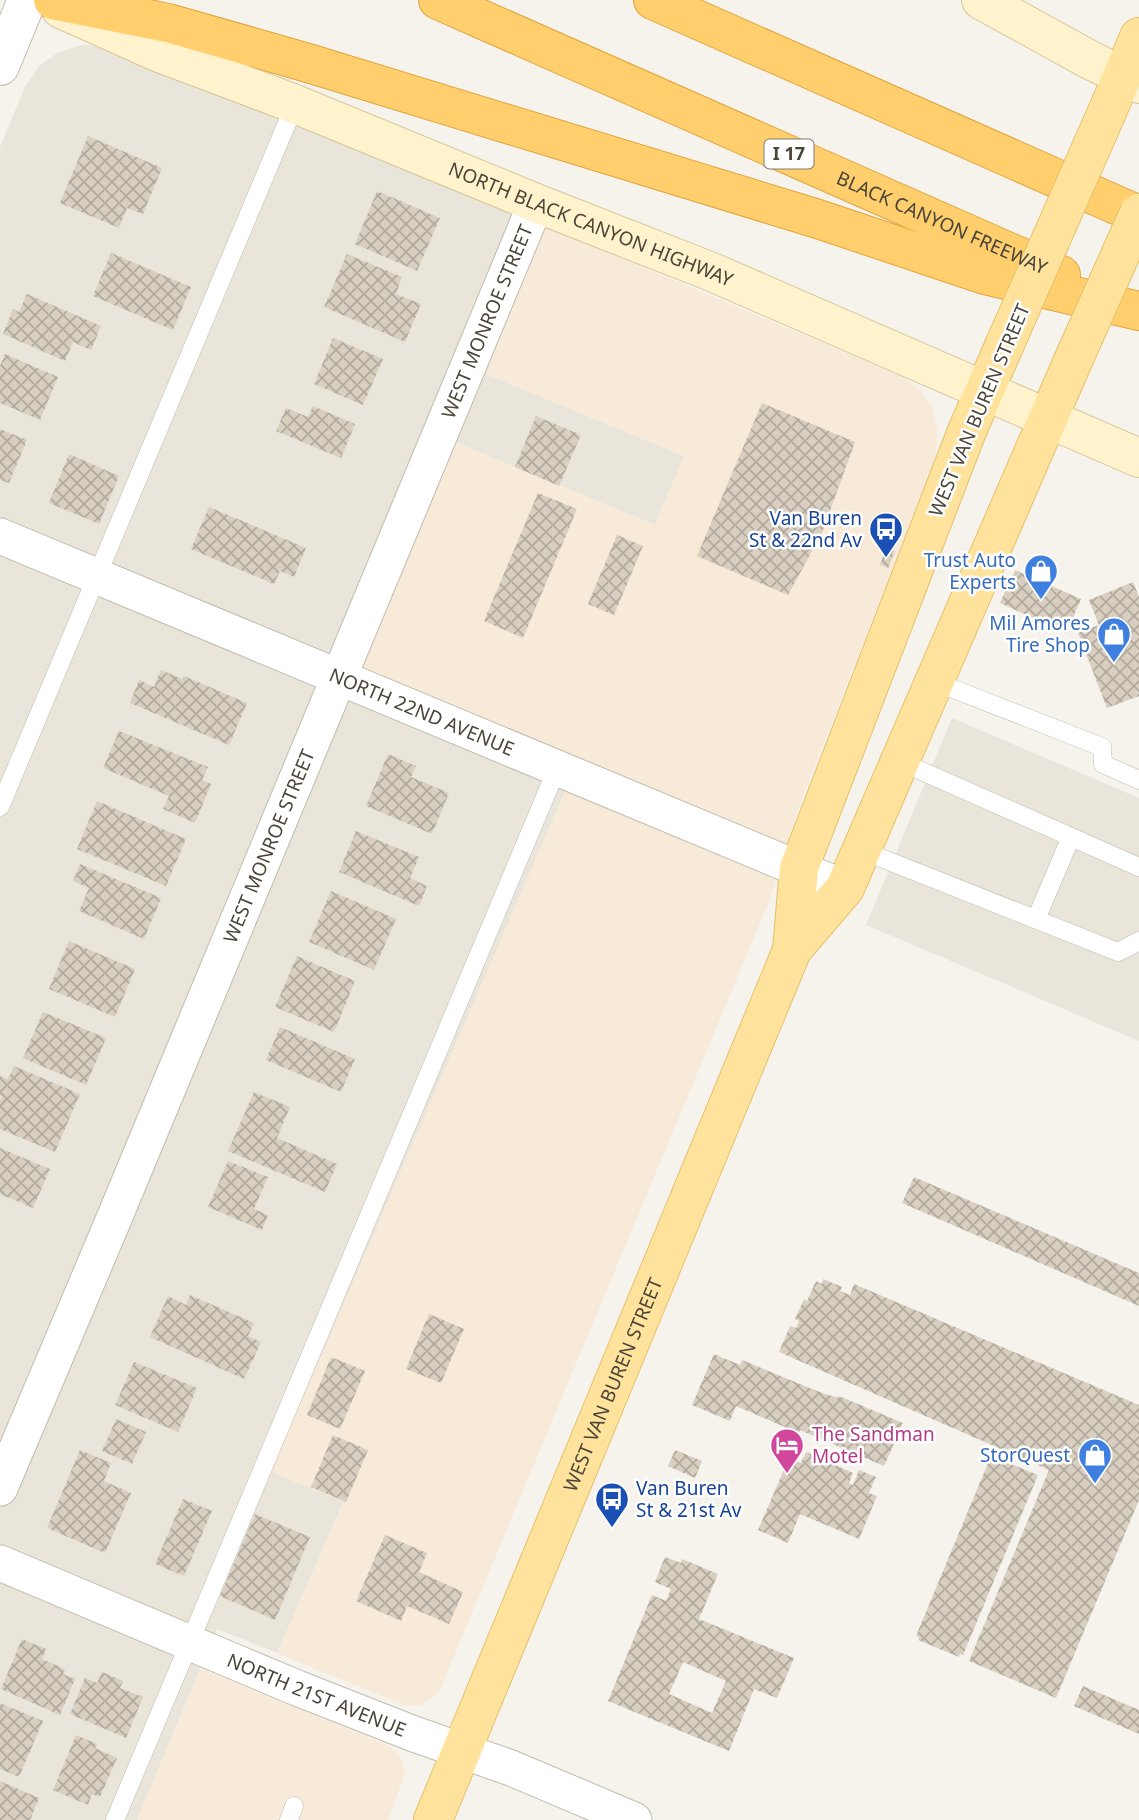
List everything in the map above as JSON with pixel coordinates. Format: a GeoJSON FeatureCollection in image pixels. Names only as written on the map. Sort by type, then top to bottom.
{"type":"FeatureCollection","features":[{"type":"Feature","properties":{"kind":"highway"},"geometry":{"type":"LineString","coordinates":[[53,0],[168,23],[295,59],[818,219],[985,275],[1139,311]]}},
{"type":"Feature","properties":{"kind":"highway","name":"BLACK CANYON FREEWAY"},"geometry":{"type":"LineString","coordinates":[[438,0],[1139,311]]}},
{"type":"Feature","properties":{"kind":"highway"},"geometry":{"type":"LineString","coordinates":[[653,0],[1139,214]]}},
{"type":"Feature","properties":{"kind":"main road","name":"NORTH BLACK CANYON HIGHWAY"},"geometry":{"type":"LineString","coordinates":[[40,0],[157,52],[295,104],[712,272],[986,389],[1139,458]]}},
{"type":"Feature","properties":{"kind":"main road"},"geometry":{"type":"LineString","coordinates":[[981,0],[1130,80]]}},
{"type":"Feature","properties":{"kind":"main road","name":"WEST VAN BUREN STREET"},"geometry":{"type":"LineString","coordinates":[[433,1820],[792,950],[799,868],[967,431],[1107,111],[1130,80],[1139,37]]}},
{"type":"Feature","properties":{"kind":"main road","name":"WEST VAN BUREN STREET"},"geometry":{"type":"LineString","coordinates":[[792,950],[845,888],[933,681],[1139,214]]}},
{"type":"Feature","properties":{"kind":"street"},"geometry":{"type":"LineString","coordinates":[[0,66],[27,0]]}},
{"type":"Feature","properties":{"kind":"street","name":"WEST MONROE STREET"},"geometry":{"type":"LineString","coordinates":[[0,1488],[536,203]]}},
{"type":"Feature","properties":{"kind":"street","name":"NORTH 22ND AVENUE"},"geometry":{"type":"LineString","coordinates":[[0,536],[558,766],[845,888]]}},
{"type":"Feature","properties":{"kind":"street","name":"NORTH 21ST AVENUE"},"geometry":{"type":"LineString","coordinates":[[0,1563],[296,1689],[511,1768],[634,1820]]}},
{"type":"Feature","properties":{"kind":"lane"},"geometry":{"type":"LineString","coordinates":[[0,807],[295,104]]}},
{"type":"Feature","properties":{"kind":"lane"},"geometry":{"type":"LineString","coordinates":[[933,681],[1102,747],[1104,764],[1139,780]]}},
{"type":"Feature","properties":{"kind":"lane"},"geometry":{"type":"LineString","coordinates":[[899,761],[1139,867]]}},
{"type":"Feature","properties":{"kind":"lane"},"geometry":{"type":"LineString","coordinates":[[115,1820],[558,766]]}},
{"type":"Feature","properties":{"kind":"lane"},"geometry":{"type":"LineString","coordinates":[[1036,919],[1071,837]]}},
{"type":"Feature","properties":{"kind":"lane"},"geometry":{"type":"LineString","coordinates":[[861,850],[1118,952],[1139,941]]}},
{"type":"Feature","properties":{"kind":"shaded area"},"geometry":{"type":"Polygon","coordinates":[[[82,45],[104,46],[546,226],[486,374],[684,456],[655,525],[457,443],[566,789],[272,1471],[344,1501],[277,1653],[217,1629],[137,1820],[0,1820],[0,147],[25,87],[40,65],[59,52],[82,45]]]}},
{"type":"Feature","properties":{"kind":"shaded area"},"geometry":{"type":"Polygon","coordinates":[[[546,226],[903,377],[920,390],[933,408],[938,435],[934,462],[798,809],[768,904],[439,1692],[421,1705],[406,1706],[277,1653],[344,1502],[271,1472],[566,789],[349,700],[456,443],[655,525],[684,456],[486,374],[546,226]]]}},
{"type":"Feature","properties":{"kind":"shaded area"},"geometry":{"type":"Polygon","coordinates":[[[952,718],[1139,798],[1139,1041],[866,925],[952,718]]]}},
{"type":"Feature","properties":{"kind":"shaded area"},"geometry":{"type":"Polygon","coordinates":[[[201,1669],[389,1746],[400,1756],[405,1773],[388,1820],[137,1820],[201,1669]]]}},
{"type":"Feature","properties":{"kind":"building"},"geometry":{"type":"Polygon","coordinates":[[[88,136],[162,168],[143,214],[127,208],[119,228],[60,203],[88,136]]]}},
{"type":"Feature","properties":{"kind":"building"},"geometry":{"type":"Polygon","coordinates":[[[377,191],[440,218],[417,271],[355,244],[377,191]]]}},
{"type":"Feature","properties":{"kind":"building"},"geometry":{"type":"Polygon","coordinates":[[[111,253],[191,287],[173,330],[93,296],[111,253]]]}},
{"type":"Feature","properties":{"kind":"building"},"geometry":{"type":"Polygon","coordinates":[[[347,254],[402,277],[396,294],[421,304],[405,342],[324,307],[347,254]]]}},
{"type":"Feature","properties":{"kind":"building"},"geometry":{"type":"Polygon","coordinates":[[[27,294],[101,326],[91,350],[73,342],[65,361],[3,334],[13,309],[19,312],[27,294]]]}},
{"type":"Feature","properties":{"kind":"building"},"geometry":{"type":"Polygon","coordinates":[[[333,338],[383,359],[363,405],[314,384],[333,338]]]}},
{"type":"Feature","properties":{"kind":"building"},"geometry":{"type":"Polygon","coordinates":[[[5,354],[58,377],[40,420],[0,403],[0,366],[5,354]]]}},
{"type":"Feature","properties":{"kind":"building"},"geometry":{"type":"Polygon","coordinates":[[[762,403],[855,442],[822,533],[788,595],[697,556],[762,403]]]}},
{"type":"Feature","properties":{"kind":"building"},"geometry":{"type":"Polygon","coordinates":[[[313,406],[355,424],[341,458],[276,431],[286,408],[308,417],[313,406]]]}},
{"type":"Feature","properties":{"kind":"building"},"geometry":{"type":"Polygon","coordinates":[[[536,416],[581,435],[559,486],[515,467],[536,416]]]}},
{"type":"Feature","properties":{"kind":"building"},"geometry":{"type":"Polygon","coordinates":[[[0,429],[27,440],[9,483],[0,480],[0,429]]]}},
{"type":"Feature","properties":{"kind":"building"},"geometry":{"type":"Polygon","coordinates":[[[69,454],[119,476],[99,524],[49,503],[69,454]]]}},
{"type":"Feature","properties":{"kind":"building"},"geometry":{"type":"Polygon","coordinates":[[[538,493],[577,509],[523,638],[484,621],[538,493]]]}},
{"type":"Feature","properties":{"kind":"building"},"geometry":{"type":"Polygon","coordinates":[[[209,507],[306,548],[294,577],[280,571],[274,584],[191,549],[209,507]]]}},
{"type":"Feature","properties":{"kind":"building"},"geometry":{"type":"Polygon","coordinates":[[[617,535],[643,546],[614,615],[588,604],[617,535]]]}},
{"type":"Feature","properties":{"kind":"building"},"geometry":{"type":"Polygon","coordinates":[[[886,548],[895,551],[888,568],[880,565],[886,548]]]}},
{"type":"Feature","properties":{"kind":"building","name":"Trust Auto Experts"},"geometry":{"type":"Polygon","coordinates":[[[1015,570],[1081,599],[1066,633],[1000,603],[1015,570]]]}},
{"type":"Feature","properties":{"kind":"building","name":"Mil Amores Tire Shop"},"geometry":{"type":"Polygon","coordinates":[[[1133,582],[1139,597],[1139,696],[1107,708],[1078,633],[1099,625],[1089,600],[1133,582]]]}},
{"type":"Feature","properties":{"kind":"building"},"geometry":{"type":"Polygon","coordinates":[[[161,670],[182,679],[184,676],[247,703],[229,745],[130,703],[139,680],[154,687],[161,670]]]}},
{"type":"Feature","properties":{"kind":"building"},"geometry":{"type":"Polygon","coordinates":[[[119,731],[208,767],[202,780],[211,784],[195,823],[163,809],[169,796],[103,768],[119,731]]]}},
{"type":"Feature","properties":{"kind":"building"},"geometry":{"type":"Polygon","coordinates":[[[388,754],[416,766],[411,777],[449,793],[432,834],[366,806],[388,754]]]}},
{"type":"Feature","properties":{"kind":"building"},"geometry":{"type":"Polygon","coordinates":[[[97,801],[186,839],[166,886],[77,849],[97,801]]]}},
{"type":"Feature","properties":{"kind":"building"},"geometry":{"type":"Polygon","coordinates":[[[356,831],[419,857],[410,878],[427,886],[419,906],[339,872],[356,831]]]}},
{"type":"Feature","properties":{"kind":"building"},"geometry":{"type":"Polygon","coordinates":[[[80,864],[161,898],[144,939],[79,911],[89,888],[73,881],[80,864]]]}},
{"type":"Feature","properties":{"kind":"building"},"geometry":{"type":"Polygon","coordinates":[[[331,891],[396,919],[374,970],[309,942],[331,891]]]}},
{"type":"Feature","properties":{"kind":"building"},"geometry":{"type":"Polygon","coordinates":[[[69,941],[135,969],[115,1017],[49,989],[69,941]]]}},
{"type":"Feature","properties":{"kind":"building"},"geometry":{"type":"Polygon","coordinates":[[[297,956],[355,981],[334,1032],[275,1007],[297,956]]]}},
{"type":"Feature","properties":{"kind":"building"},"geometry":{"type":"Polygon","coordinates":[[[43,1012],[106,1038],[86,1085],[23,1058],[43,1012]]]}},
{"type":"Feature","properties":{"kind":"building"},"geometry":{"type":"Polygon","coordinates":[[[280,1027],[355,1059],[341,1092],[266,1060],[280,1027]]]}},
{"type":"Feature","properties":{"kind":"building"},"geometry":{"type":"Polygon","coordinates":[[[14,1066],[80,1094],[55,1152],[0,1129],[0,1076],[8,1079],[14,1066]]]}},
{"type":"Feature","properties":{"kind":"building"},"geometry":{"type":"Polygon","coordinates":[[[254,1092],[290,1107],[277,1138],[337,1164],[325,1192],[228,1151],[254,1092]]]}},
{"type":"Feature","properties":{"kind":"building"},"geometry":{"type":"Polygon","coordinates":[[[0,1148],[50,1169],[33,1208],[0,1194],[0,1148]]]}},
{"type":"Feature","properties":{"kind":"building"},"geometry":{"type":"Polygon","coordinates":[[[228,1161],[268,1177],[254,1209],[268,1215],[262,1230],[208,1207],[228,1161]]]}},
{"type":"Feature","properties":{"kind":"building"},"geometry":{"type":"Polygon","coordinates":[[[914,1177],[1139,1273],[1139,1306],[902,1203],[914,1177]]]}},
{"type":"Feature","properties":{"kind":"building"},"geometry":{"type":"Polygon","coordinates":[[[823,1279],[842,1287],[840,1291],[850,1295],[854,1284],[1139,1405],[1139,1500],[1056,1698],[969,1661],[1049,1470],[779,1352],[790,1326],[796,1328],[799,1321],[795,1319],[804,1299],[807,1301],[816,1281],[822,1284],[823,1279]]]}},
{"type":"Feature","properties":{"kind":"building"},"geometry":{"type":"Polygon","coordinates":[[[190,1295],[254,1323],[248,1336],[261,1342],[244,1379],[150,1337],[168,1296],[186,1305],[190,1295]]]}},
{"type":"Feature","properties":{"kind":"building"},"geometry":{"type":"Polygon","coordinates":[[[429,1314],[464,1329],[441,1383],[406,1369],[429,1314]]]}},
{"type":"Feature","properties":{"kind":"building"},"geometry":{"type":"Polygon","coordinates":[[[714,1354],[740,1365],[742,1360],[903,1423],[884,1466],[736,1406],[730,1421],[692,1405],[714,1354]]]}},
{"type":"Feature","properties":{"kind":"building"},"geometry":{"type":"Polygon","coordinates":[[[331,1357],[365,1371],[340,1429],[307,1415],[331,1357]]]}},
{"type":"Feature","properties":{"kind":"building"},"geometry":{"type":"Polygon","coordinates":[[[134,1362],[197,1388],[178,1432],[115,1405],[134,1362]]]}},
{"type":"Feature","properties":{"kind":"building"},"geometry":{"type":"Polygon","coordinates":[[[116,1419],[146,1432],[132,1464],[102,1451],[116,1419]]]}},
{"type":"Feature","properties":{"kind":"building"},"geometry":{"type":"Polygon","coordinates":[[[333,1435],[368,1450],[346,1502],[311,1487],[333,1435]]]}},
{"type":"Feature","properties":{"kind":"building"},"geometry":{"type":"Polygon","coordinates":[[[80,1450],[111,1463],[104,1481],[131,1493],[105,1553],[47,1528],[80,1450]]]}},
{"type":"Feature","properties":{"kind":"building"},"geometry":{"type":"Polygon","coordinates":[[[675,1450],[702,1461],[695,1478],[668,1466],[675,1450]]]}},
{"type":"Feature","properties":{"kind":"building"},"geometry":{"type":"Polygon","coordinates":[[[806,1452],[853,1473],[849,1483],[853,1485],[859,1470],[876,1477],[869,1493],[877,1496],[859,1539],[800,1514],[788,1543],[758,1530],[789,1458],[801,1463],[806,1452]]]}},
{"type":"Feature","properties":{"kind":"building"},"geometry":{"type":"Polygon","coordinates":[[[991,1456],[1038,1475],[963,1655],[960,1654],[959,1657],[918,1640],[919,1637],[916,1636],[991,1456]]]}},
{"type":"Feature","properties":{"kind":"building"},"geometry":{"type":"Polygon","coordinates":[[[183,1499],[212,1511],[184,1576],[155,1564],[183,1499]]]}},
{"type":"Feature","properties":{"kind":"building"},"geometry":{"type":"Polygon","coordinates":[[[255,1514],[310,1537],[275,1620],[220,1596],[255,1514]]]}},
{"type":"Feature","properties":{"kind":"building"},"geometry":{"type":"Polygon","coordinates":[[[385,1535],[427,1553],[419,1572],[463,1592],[449,1624],[407,1606],[401,1621],[356,1601],[385,1535]]]}},
{"type":"Feature","properties":{"kind":"building"},"geometry":{"type":"Polygon","coordinates":[[[665,1557],[681,1563],[682,1559],[718,1574],[699,1619],[794,1658],[777,1698],[754,1689],[729,1751],[608,1701],[652,1595],[666,1601],[671,1589],[655,1582],[665,1557]],[[683,1662],[669,1694],[712,1713],[726,1681],[683,1662]]]}},
{"type":"Feature","properties":{"kind":"building"},"geometry":{"type":"Polygon","coordinates":[[[22,1639],[46,1649],[42,1659],[65,1669],[63,1674],[75,1679],[60,1715],[1,1689],[22,1639]]]}},
{"type":"Feature","properties":{"kind":"building"},"geometry":{"type":"Polygon","coordinates":[[[102,1672],[123,1681],[120,1688],[143,1697],[126,1738],[70,1714],[85,1678],[97,1683],[102,1672]]]}},
{"type":"Feature","properties":{"kind":"building"},"geometry":{"type":"Polygon","coordinates":[[[1083,1686],[1139,1710],[1139,1734],[1074,1706],[1083,1686]]]}},
{"type":"Feature","properties":{"kind":"building"},"geometry":{"type":"Polygon","coordinates":[[[0,1703],[43,1721],[19,1777],[0,1769],[0,1703]]]}},
{"type":"Feature","properties":{"kind":"building"},"geometry":{"type":"Polygon","coordinates":[[[76,1735],[97,1744],[95,1748],[117,1758],[100,1797],[92,1794],[88,1805],[53,1790],[76,1735]]]}},
{"type":"Feature","properties":{"kind":"building"},"geometry":{"type":"Polygon","coordinates":[[[0,1781],[39,1798],[30,1820],[0,1820],[0,1781]]]}},
{"type":"Feature","properties":{"kind":"place","name":"Van Buren St & 22nd Av"},"geometry":{"type":"Point","coordinates":[886,559]}},
{"type":"Feature","properties":{"kind":"place","name":"Trust Auto Experts"},"geometry":{"type":"Point","coordinates":[1041,601]}},
{"type":"Feature","properties":{"kind":"place","name":"Mil Amores Tire Shop"},"geometry":{"type":"Point","coordinates":[1114,664]}},
{"type":"Feature","properties":{"kind":"place","name":"The Sandman Motel"},"geometry":{"type":"Point","coordinates":[787,1475]}},
{"type":"Feature","properties":{"kind":"place","name":"StorQuest"},"geometry":{"type":"Point","coordinates":[1095,1485]}},
{"type":"Feature","properties":{"kind":"place","name":"Van Buren St & 21st Av"},"geometry":{"type":"Point","coordinates":[612,1529]}}]}
